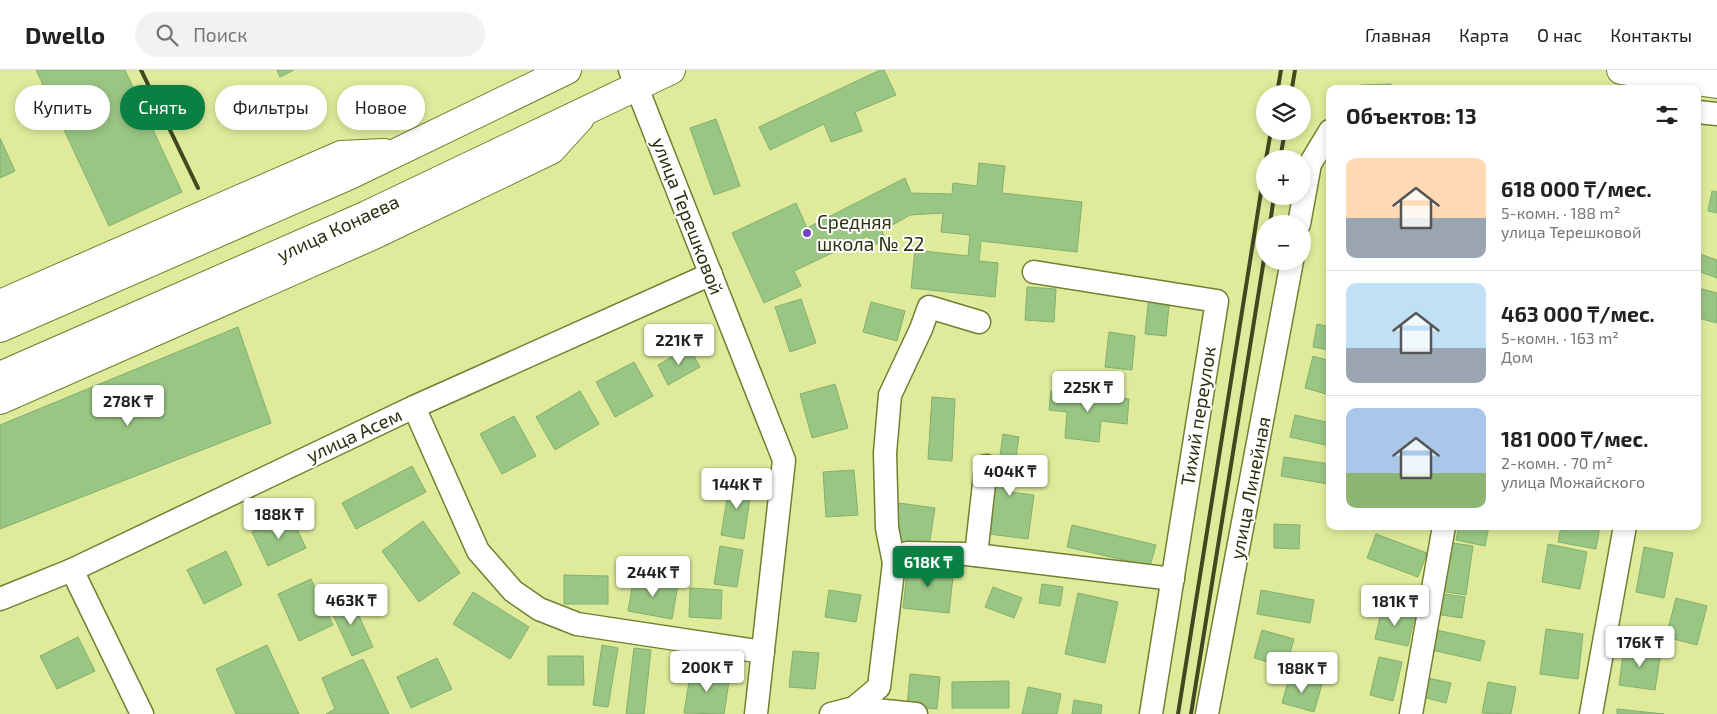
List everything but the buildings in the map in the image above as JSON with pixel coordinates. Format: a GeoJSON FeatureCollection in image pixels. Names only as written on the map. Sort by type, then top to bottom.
{"type":"FeatureCollection","features":[{"type":"Feature","properties":{"kind":"main road"},"geometry":{"type":"LineString","coordinates":[[0,328],[396,153],[567,70]]}},
{"type":"Feature","properties":{"kind":"main road","name":"улица Конаева"},"geometry":{"type":"LineString","coordinates":[[0,376],[367,215],[590,107],[633,77],[671,70]]}},
{"type":"Feature","properties":{"kind":"main road"},"geometry":{"type":"LineString","coordinates":[[1621,70],[1717,84]]}},
{"type":"Feature","properties":{"kind":"main road"},"geometry":{"type":"LineString","coordinates":[[0,400],[376,234],[551,150],[590,107]]}},
{"type":"Feature","properties":{"kind":"main road"},"geometry":{"type":"LineString","coordinates":[[0,304],[341,155],[396,153]]}},
{"type":"Feature","properties":{"kind":"street","name":"улица Терешковой"},"geometry":{"type":"LineString","coordinates":[[633,77],[784,460],[756,714]]}},
{"type":"Feature","properties":{"kind":"street"},"geometry":{"type":"LineString","coordinates":[[1701,112],[1717,114]]}},
{"type":"Feature","properties":{"kind":"street"},"geometry":{"type":"LineString","coordinates":[[1301,215],[1310,164],[1326,138]]}},
{"type":"Feature","properties":{"kind":"street","name":"улица Линейная"},"geometry":{"type":"LineString","coordinates":[[1208,714],[1290,270]]}},
{"type":"Feature","properties":{"kind":"street","name":"Тихий переулок"},"geometry":{"type":"LineString","coordinates":[[1034,272],[1217,301],[1151,714]]}},
{"type":"Feature","properties":{"kind":"street","name":"улица Асем"},"geometry":{"type":"LineString","coordinates":[[0,599],[72,570],[414,407],[711,274]]}},
{"type":"Feature","properties":{"kind":"street"},"geometry":{"type":"LineString","coordinates":[[854,708],[879,687],[894,563],[887,528],[885,453],[890,394],[921,329],[928,307],[980,322]]}},
{"type":"Feature","properties":{"kind":"street"},"geometry":{"type":"LineString","coordinates":[[414,407],[478,551],[513,591],[539,609],[577,624],[763,652]]}},
{"type":"Feature","properties":{"kind":"street"},"geometry":{"type":"LineString","coordinates":[[976,555],[986,466]]}},
{"type":"Feature","properties":{"kind":"street"},"geometry":{"type":"LineString","coordinates":[[1411,714],[1443,530]]}},
{"type":"Feature","properties":{"kind":"street"},"geometry":{"type":"LineString","coordinates":[[1591,714],[1624,530]]}},
{"type":"Feature","properties":{"kind":"street"},"geometry":{"type":"LineString","coordinates":[[894,563],[907,553],[976,555],[1173,579]]}},
{"type":"Feature","properties":{"kind":"street"},"geometry":{"type":"LineString","coordinates":[[72,570],[142,714]]}},
{"type":"Feature","properties":{"kind":"street"},"geometry":{"type":"LineString","coordinates":[[831,714],[854,708],[916,714]]}},
{"type":"Feature","properties":{"kind":"railway"},"geometry":{"type":"LineString","coordinates":[[141,70],[198,188]]}},
{"type":"Feature","properties":{"kind":"railway"},"geometry":{"type":"LineString","coordinates":[[1278,85],[1281,70]]}},
{"type":"Feature","properties":{"kind":"railway"},"geometry":{"type":"LineString","coordinates":[[1292,85],[1295,70]]}},
{"type":"Feature","properties":{"kind":"railway"},"geometry":{"type":"LineString","coordinates":[[1268,150],[1269,140]]}},
{"type":"Feature","properties":{"kind":"railway"},"geometry":{"type":"LineString","coordinates":[[1282,150],[1283,140]]}},
{"type":"Feature","properties":{"kind":"railway"},"geometry":{"type":"LineString","coordinates":[[1178,714],[1259,205]]}},
{"type":"Feature","properties":{"kind":"railway"},"geometry":{"type":"LineString","coordinates":[[1271,215],[1273,205]]}},
{"type":"Feature","properties":{"kind":"railway"},"geometry":{"type":"LineString","coordinates":[[1191,714],[1262,270]]}},
{"type":"Feature","properties":{"kind":"place","name":"Средняя школа № 22"},"geometry":{"type":"Point","coordinates":[807,233]}}]}
